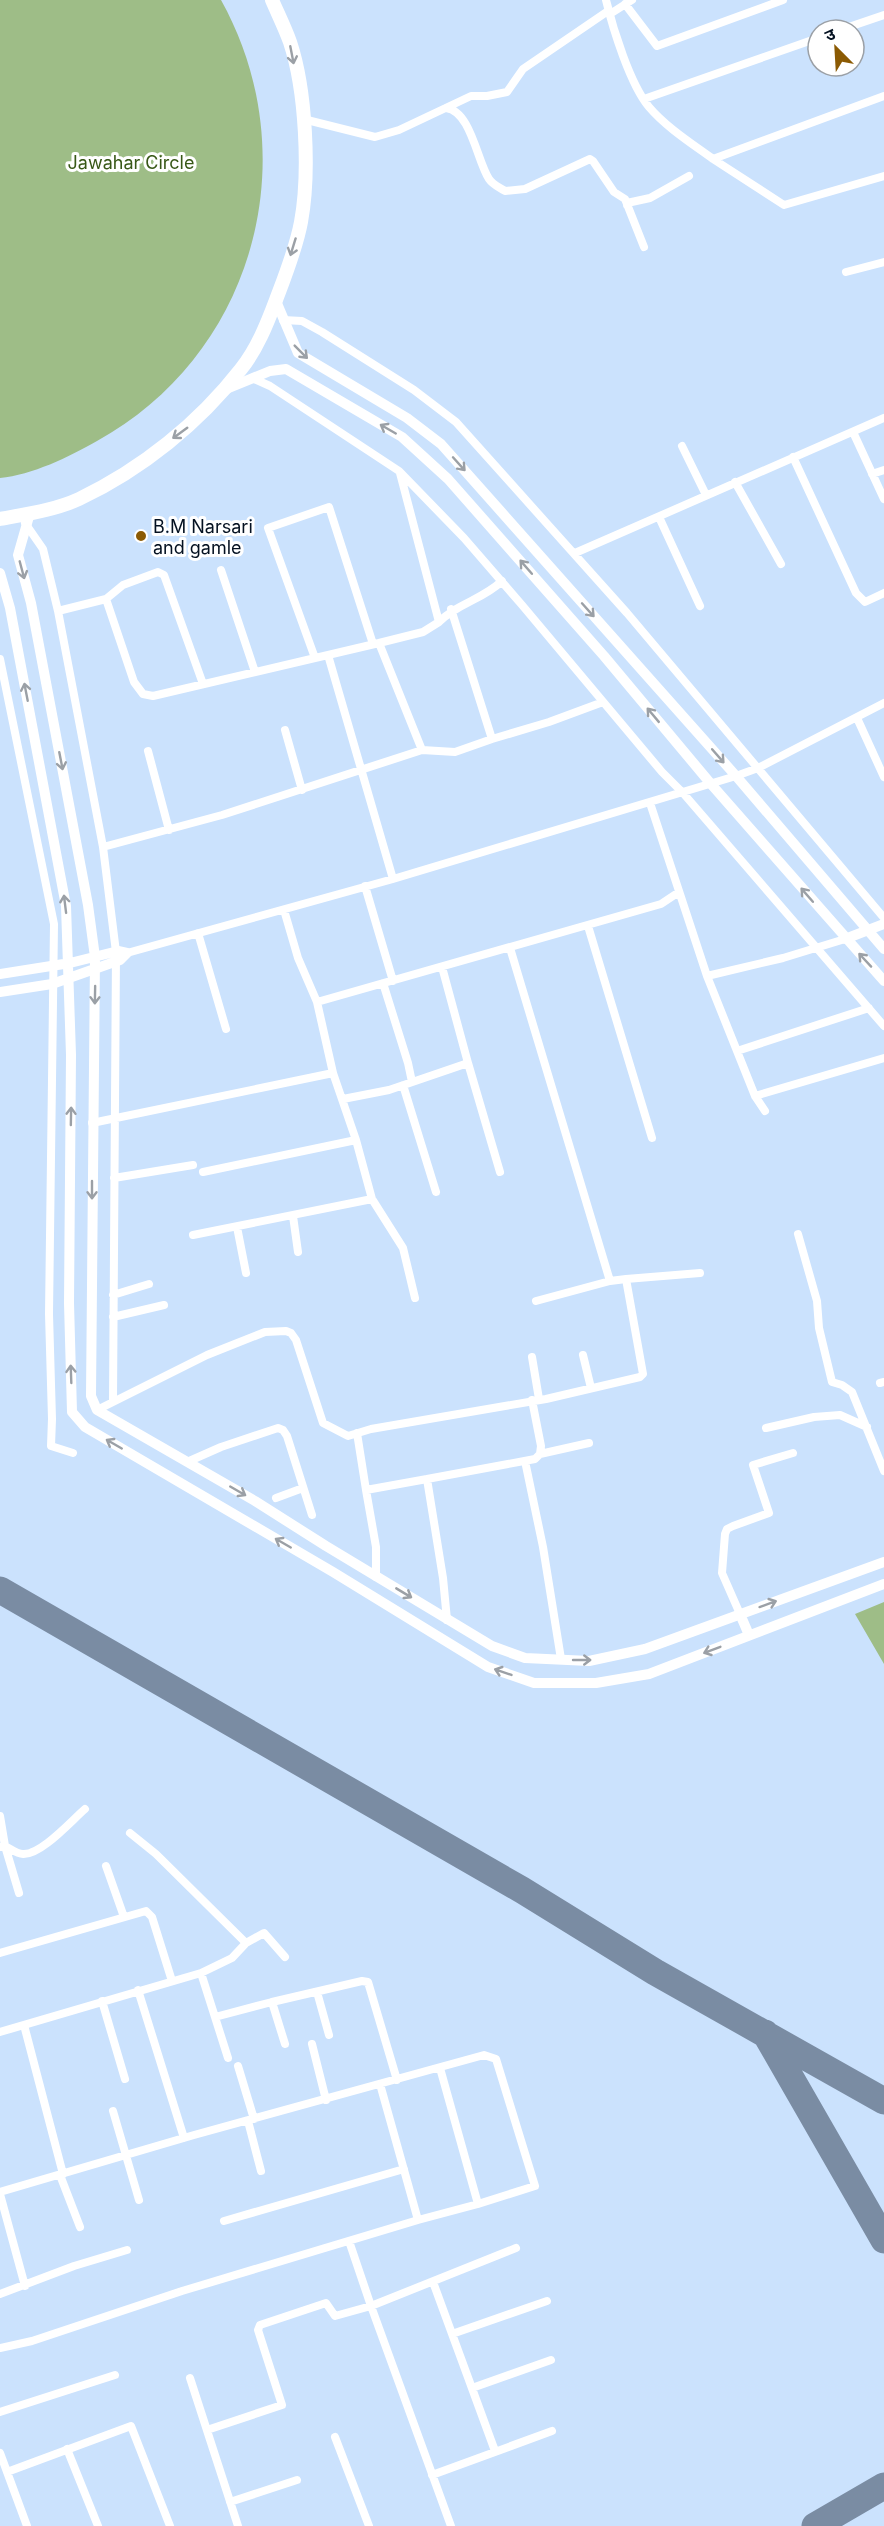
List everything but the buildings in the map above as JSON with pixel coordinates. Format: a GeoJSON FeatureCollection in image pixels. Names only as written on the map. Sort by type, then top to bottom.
{"type":"FeatureCollection","features":[{"type":"Feature","properties":{"kind":"main road"},"geometry":{"type":"LineString","coordinates":[[0,519],[28,518],[78,500],[125,473],[193,424],[242,368],[264,333],[301,223],[306,168],[303,119],[290,43],[272,0]]}},
{"type":"Feature","properties":{"kind":"street"},"geometry":{"type":"LineString","coordinates":[[606,0],[628,68],[648,106],[712,159],[784,205],[884,176]]}},
{"type":"Feature","properties":{"kind":"street"},"geometry":{"type":"LineString","coordinates":[[303,119],[375,137],[399,130],[471,96],[507,92],[523,69],[628,2],[657,46],[783,0]]}},
{"type":"Feature","properties":{"kind":"street"},"geometry":{"type":"LineString","coordinates":[[866,21],[884,15]]}},
{"type":"Feature","properties":{"kind":"street"},"geometry":{"type":"LineString","coordinates":[[644,99],[806,42]]}},
{"type":"Feature","properties":{"kind":"street"},"geometry":{"type":"LineString","coordinates":[[712,159],[884,96]]}},
{"type":"Feature","properties":{"kind":"street"},"geometry":{"type":"LineString","coordinates":[[445,108],[453,109],[460,115],[488,177],[496,186],[505,191],[525,189],[590,159],[614,192],[625,199],[644,247]]}},
{"type":"Feature","properties":{"kind":"street"},"geometry":{"type":"LineString","coordinates":[[627,205],[627,203],[650,198],[689,176]]}},
{"type":"Feature","properties":{"kind":"street"},"geometry":{"type":"LineString","coordinates":[[846,272],[884,262]]}},
{"type":"Feature","properties":{"kind":"street"},"geometry":{"type":"LineString","coordinates":[[276,301],[298,353],[407,417],[441,444],[736,776],[884,948]]}},
{"type":"Feature","properties":{"kind":"street"},"geometry":{"type":"LineString","coordinates":[[283,320],[302,321],[322,332],[414,390],[456,422],[575,554],[884,918]]}},
{"type":"Feature","properties":{"kind":"street"},"geometry":{"type":"LineString","coordinates":[[221,392],[270,371],[286,369],[402,437],[448,479],[604,656],[845,939],[884,981]]}},
{"type":"Feature","properties":{"kind":"street"},"geometry":{"type":"LineString","coordinates":[[252,378],[270,386],[399,471],[501,581],[662,772],[683,793],[884,1026]]}},
{"type":"Feature","properties":{"kind":"street"},"geometry":{"type":"LineString","coordinates":[[575,554],[884,418]]}},
{"type":"Feature","properties":{"kind":"street"},"geometry":{"type":"LineString","coordinates":[[853,432],[884,499]]}},
{"type":"Feature","properties":{"kind":"street"},"geometry":{"type":"LineString","coordinates":[[682,446],[706,495]]}},
{"type":"Feature","properties":{"kind":"street"},"geometry":{"type":"LineString","coordinates":[[793,457],[855,593],[866,602],[884,593]]}},
{"type":"Feature","properties":{"kind":"street"},"geometry":{"type":"LineString","coordinates":[[872,474],[884,470]]}},
{"type":"Feature","properties":{"kind":"street"},"geometry":{"type":"LineString","coordinates":[[399,471],[439,622]]}},
{"type":"Feature","properties":{"kind":"street"},"geometry":{"type":"LineString","coordinates":[[735,482],[781,564]]}},
{"type":"Feature","properties":{"kind":"street"},"geometry":{"type":"LineString","coordinates":[[315,658],[268,528],[329,507],[376,643],[423,750]]}},
{"type":"Feature","properties":{"kind":"street"},"geometry":{"type":"LineString","coordinates":[[659,517],[700,606]]}},
{"type":"Feature","properties":{"kind":"street"},"geometry":{"type":"LineString","coordinates":[[28,518],[43,549],[57,610],[103,848],[120,955],[114,1118],[113,1401]]}},
{"type":"Feature","properties":{"kind":"street"},"geometry":{"type":"LineString","coordinates":[[28,518],[18,555],[35,626],[88,905],[96,969],[92,1123],[91,1396],[97,1410],[255,1501],[447,1620],[492,1646],[525,1658],[589,1660],[645,1649],[884,1562]]}},
{"type":"Feature","properties":{"kind":"street"},"geometry":{"type":"LineString","coordinates":[[221,570],[255,672]]}},
{"type":"Feature","properties":{"kind":"street"},"geometry":{"type":"LineString","coordinates":[[57,610],[106,599],[123,585],[158,572],[164,575],[203,684]]}},
{"type":"Feature","properties":{"kind":"street"},"geometry":{"type":"LineString","coordinates":[[0,573],[10,608],[66,906],[70,963],[69,1304],[72,1412],[85,1428],[333,1572],[488,1667],[534,1683],[596,1683],[648,1674],[884,1584]]}},
{"type":"Feature","properties":{"kind":"street"},"geometry":{"type":"LineString","coordinates":[[106,599],[134,682],[142,694],[153,696],[423,632],[439,622],[451,609],[478,599],[501,581]]}},
{"type":"Feature","properties":{"kind":"street"},"geometry":{"type":"LineString","coordinates":[[451,609],[492,739]]}},
{"type":"Feature","properties":{"kind":"street"},"geometry":{"type":"LineString","coordinates":[[328,655],[393,879]]}},
{"type":"Feature","properties":{"kind":"street"},"geometry":{"type":"LineString","coordinates":[[0,659],[54,924],[49,1314],[51,1446],[73,1453]]}},
{"type":"Feature","properties":{"kind":"street"},"geometry":{"type":"LineString","coordinates":[[103,848],[302,790],[423,750],[455,752],[603,702]]}},
{"type":"Feature","properties":{"kind":"street"},"geometry":{"type":"LineString","coordinates":[[0,974],[95,957],[120,955],[393,879],[683,793],[758,768],[884,703]]}},
{"type":"Feature","properties":{"kind":"street"},"geometry":{"type":"LineString","coordinates":[[857,718],[884,777]]}},
{"type":"Feature","properties":{"kind":"street"},"geometry":{"type":"LineString","coordinates":[[285,730],[302,790]]}},
{"type":"Feature","properties":{"kind":"street"},"geometry":{"type":"LineString","coordinates":[[148,751],[169,830]]}},
{"type":"Feature","properties":{"kind":"street"},"geometry":{"type":"LineString","coordinates":[[650,803],[707,976],[755,1096],[765,1112]]}},
{"type":"Feature","properties":{"kind":"street"},"geometry":{"type":"LineString","coordinates":[[365,886],[393,981]]}},
{"type":"Feature","properties":{"kind":"street"},"geometry":{"type":"LineString","coordinates":[[316,1002],[661,904],[679,892]]}},
{"type":"Feature","properties":{"kind":"street"},"geometry":{"type":"LineString","coordinates":[[284,910],[298,958],[316,1002],[333,1073],[356,1140],[372,1199],[403,1248],[415,1298]]}},
{"type":"Feature","properties":{"kind":"street"},"geometry":{"type":"LineString","coordinates":[[707,976],[783,958],[884,924]]}},
{"type":"Feature","properties":{"kind":"street"},"geometry":{"type":"LineString","coordinates":[[588,926],[652,1138]]}},
{"type":"Feature","properties":{"kind":"street"},"geometry":{"type":"LineString","coordinates":[[198,933],[225,1029]]}},
{"type":"Feature","properties":{"kind":"street"},"geometry":{"type":"LineString","coordinates":[[510,948],[610,1281]]}},
{"type":"Feature","properties":{"kind":"street"},"geometry":{"type":"LineString","coordinates":[[0,992],[52,984],[96,969],[120,955]]}},
{"type":"Feature","properties":{"kind":"street"},"geometry":{"type":"LineString","coordinates":[[442,967],[500,1172]]}},
{"type":"Feature","properties":{"kind":"street"},"geometry":{"type":"LineString","coordinates":[[383,983],[412,1082]]}},
{"type":"Feature","properties":{"kind":"street"},"geometry":{"type":"LineString","coordinates":[[738,1051],[869,1008]]}},
{"type":"Feature","properties":{"kind":"street"},"geometry":{"type":"LineString","coordinates":[[755,1096],[884,1058]]}},
{"type":"Feature","properties":{"kind":"street"},"geometry":{"type":"LineString","coordinates":[[343,1100],[402,1085],[468,1063]]}},
{"type":"Feature","properties":{"kind":"street"},"geometry":{"type":"LineString","coordinates":[[92,1123],[333,1073]]}},
{"type":"Feature","properties":{"kind":"street"},"geometry":{"type":"LineString","coordinates":[[402,1085],[436,1192]]}},
{"type":"Feature","properties":{"kind":"street"},"geometry":{"type":"LineString","coordinates":[[203,1172],[356,1140]]}},
{"type":"Feature","properties":{"kind":"street"},"geometry":{"type":"LineString","coordinates":[[114,1178],[193,1165]]}},
{"type":"Feature","properties":{"kind":"street"},"geometry":{"type":"LineString","coordinates":[[194,1235],[372,1199]]}},
{"type":"Feature","properties":{"kind":"street"},"geometry":{"type":"LineString","coordinates":[[293,1216],[298,1252]]}},
{"type":"Feature","properties":{"kind":"street"},"geometry":{"type":"LineString","coordinates":[[237,1227],[246,1273]]}},
{"type":"Feature","properties":{"kind":"street"},"geometry":{"type":"LineString","coordinates":[[798,1234],[817,1301],[819,1328],[832,1382],[852,1392],[884,1471]]}},
{"type":"Feature","properties":{"kind":"street"},"geometry":{"type":"LineString","coordinates":[[536,1302],[610,1281],[700,1273]]}},
{"type":"Feature","properties":{"kind":"street"},"geometry":{"type":"LineString","coordinates":[[85,1428],[97,1410],[113,1401],[207,1355],[265,1332],[278,1330],[291,1333],[296,1340],[323,1423],[348,1436],[391,1425],[640,1377],[643,1374],[626,1280]]}},
{"type":"Feature","properties":{"kind":"street"},"geometry":{"type":"LineString","coordinates":[[113,1295],[149,1284]]}},
{"type":"Feature","properties":{"kind":"street"},"geometry":{"type":"LineString","coordinates":[[113,1317],[164,1305]]}},
{"type":"Feature","properties":{"kind":"street"},"geometry":{"type":"LineString","coordinates":[[583,1354],[591,1388]]}},
{"type":"Feature","properties":{"kind":"street"},"geometry":{"type":"LineString","coordinates":[[532,1357],[540,1454]]}},
{"type":"Feature","properties":{"kind":"street"},"geometry":{"type":"LineString","coordinates":[[766,1428],[840,1415],[867,1427]]}},
{"type":"Feature","properties":{"kind":"street"},"geometry":{"type":"LineString","coordinates":[[187,1462],[222,1447],[278,1428],[283,1430],[287,1436],[312,1515]]}},
{"type":"Feature","properties":{"kind":"street"},"geometry":{"type":"LineString","coordinates":[[357,1434],[376,1547],[376,1577]]}},
{"type":"Feature","properties":{"kind":"street"},"geometry":{"type":"LineString","coordinates":[[366,1490],[535,1459],[540,1454],[589,1443]]}},
{"type":"Feature","properties":{"kind":"street"},"geometry":{"type":"LineString","coordinates":[[749,1635],[722,1573],[725,1534],[733,1526],[769,1513],[753,1465],[793,1453]]}},
{"type":"Feature","properties":{"kind":"street"},"geometry":{"type":"LineString","coordinates":[[525,1461],[561,1659]]}},
{"type":"Feature","properties":{"kind":"street"},"geometry":{"type":"LineString","coordinates":[[427,1479],[443,1578],[447,1620]]}},
{"type":"Feature","properties":{"kind":"street"},"geometry":{"type":"LineString","coordinates":[[276,1498],[303,1488]]}},
{"type":"Feature","properties":{"kind":"street"},"geometry":{"type":"LineString","coordinates":[[3,1847],[26,1854],[38,1851],[85,1809]]}},
{"type":"Feature","properties":{"kind":"street"},"geometry":{"type":"LineString","coordinates":[[0,1816],[3,1847],[19,1893]]}},
{"type":"Feature","properties":{"kind":"street"},"geometry":{"type":"LineString","coordinates":[[130,1833],[156,1854],[246,1943]]}},
{"type":"Feature","properties":{"kind":"street"},"geometry":{"type":"LineString","coordinates":[[106,1866],[124,1917]]}},
{"type":"Feature","properties":{"kind":"street"},"geometry":{"type":"LineString","coordinates":[[0,1953],[146,1911],[152,1917],[172,1981]]}},
{"type":"Feature","properties":{"kind":"street"},"geometry":{"type":"LineString","coordinates":[[0,2030],[201,1973],[232,1958],[246,1943],[264,1934],[285,1957]]}},
{"type":"Feature","properties":{"kind":"street"},"geometry":{"type":"LineString","coordinates":[[201,1973],[228,2058]]}},
{"type":"Feature","properties":{"kind":"street"},"geometry":{"type":"LineString","coordinates":[[215,2017],[362,1981],[368,1982],[397,2080]]}},
{"type":"Feature","properties":{"kind":"street"},"geometry":{"type":"LineString","coordinates":[[138,1990],[184,2138]]}},
{"type":"Feature","properties":{"kind":"street"},"geometry":{"type":"LineString","coordinates":[[317,1992],[329,2035]]}},
{"type":"Feature","properties":{"kind":"street"},"geometry":{"type":"LineString","coordinates":[[102,2001],[125,2079]]}},
{"type":"Feature","properties":{"kind":"street"},"geometry":{"type":"LineString","coordinates":[[272,2002],[285,2044]]}},
{"type":"Feature","properties":{"kind":"street"},"geometry":{"type":"LineString","coordinates":[[24,2025],[61,2174],[80,2227]]}},
{"type":"Feature","properties":{"kind":"street"},"geometry":{"type":"LineString","coordinates":[[312,2044],[326,2100]]}},
{"type":"Feature","properties":{"kind":"street"},"geometry":{"type":"LineString","coordinates":[[0,2348],[32,2341],[182,2291],[535,2186],[496,2059],[484,2055],[184,2138],[0,2193],[25,2286]]}},
{"type":"Feature","properties":{"kind":"street"},"geometry":{"type":"LineString","coordinates":[[238,2066],[261,2171]]}},
{"type":"Feature","properties":{"kind":"street"},"geometry":{"type":"LineString","coordinates":[[440,2068],[478,2204]]}},
{"type":"Feature","properties":{"kind":"street"},"geometry":{"type":"LineString","coordinates":[[380,2085],[418,2220]]}},
{"type":"Feature","properties":{"kind":"street"},"geometry":{"type":"LineString","coordinates":[[113,2111],[139,2200]]}},
{"type":"Feature","properties":{"kind":"street"},"geometry":{"type":"LineString","coordinates":[[224,2221],[404,2169]]}},
{"type":"Feature","properties":{"kind":"street"},"geometry":{"type":"LineString","coordinates":[[349,2241],[451,2526]]}},
{"type":"Feature","properties":{"kind":"street"},"geometry":{"type":"LineString","coordinates":[[207,2430],[282,2405],[258,2330],[260,2325],[326,2303],[335,2316],[371,2306],[516,2248]]}},
{"type":"Feature","properties":{"kind":"street"},"geometry":{"type":"LineString","coordinates":[[0,2294],[74,2266],[127,2250]]}},
{"type":"Feature","properties":{"kind":"street"},"geometry":{"type":"LineString","coordinates":[[433,2282],[495,2451]]}},
{"type":"Feature","properties":{"kind":"street"},"geometry":{"type":"LineString","coordinates":[[452,2334],[547,2301]]}},
{"type":"Feature","properties":{"kind":"street"},"geometry":{"type":"LineString","coordinates":[[472,2388],[551,2360]]}},
{"type":"Feature","properties":{"kind":"street"},"geometry":{"type":"LineString","coordinates":[[0,2412],[115,2375]]}},
{"type":"Feature","properties":{"kind":"street"},"geometry":{"type":"LineString","coordinates":[[190,2378],[238,2526]]}},
{"type":"Feature","properties":{"kind":"street"},"geometry":{"type":"LineString","coordinates":[[7,2472],[131,2426],[170,2526]]}},
{"type":"Feature","properties":{"kind":"street"},"geometry":{"type":"LineString","coordinates":[[432,2475],[552,2431]]}},
{"type":"Feature","properties":{"kind":"street"},"geometry":{"type":"LineString","coordinates":[[335,2437],[369,2526]]}},
{"type":"Feature","properties":{"kind":"street"},"geometry":{"type":"LineString","coordinates":[[67,2449],[98,2526]]}},
{"type":"Feature","properties":{"kind":"street"},"geometry":{"type":"LineString","coordinates":[[0,2453],[27,2526]]}},
{"type":"Feature","properties":{"kind":"street"},"geometry":{"type":"LineString","coordinates":[[230,2502],[297,2480]]}},
{"type":"Feature","properties":{"kind":"green space","name":"Jawahar Circle"},"geometry":{"type":"Polygon","coordinates":[[[0,0],[221,0],[247,60],[261,122],[262,185],[251,246],[229,304],[195,357],[151,403],[97,441],[37,469],[0,478],[0,0]]]}},
{"type":"Feature","properties":{"kind":"green space"},"geometry":{"type":"Polygon","coordinates":[[[884,1602],[884,1664],[855,1614],[884,1602]]]}},
{"type":"Feature","properties":{"kind":"taxiway"},"geometry":{"type":"LineString","coordinates":[[0,1590],[522,1890],[655,1972],[884,2101]]}},
{"type":"Feature","properties":{"kind":"taxiway"},"geometry":{"type":"LineString","coordinates":[[765,2033],[884,2240]]}},
{"type":"Feature","properties":{"kind":"taxiway"},"geometry":{"type":"LineString","coordinates":[[815,2526],[884,2486]]}},
{"type":"Feature","properties":{"kind":"place","name":"B.M Narsari and gamle"},"geometry":{"type":"Point","coordinates":[141,536]}}]}
